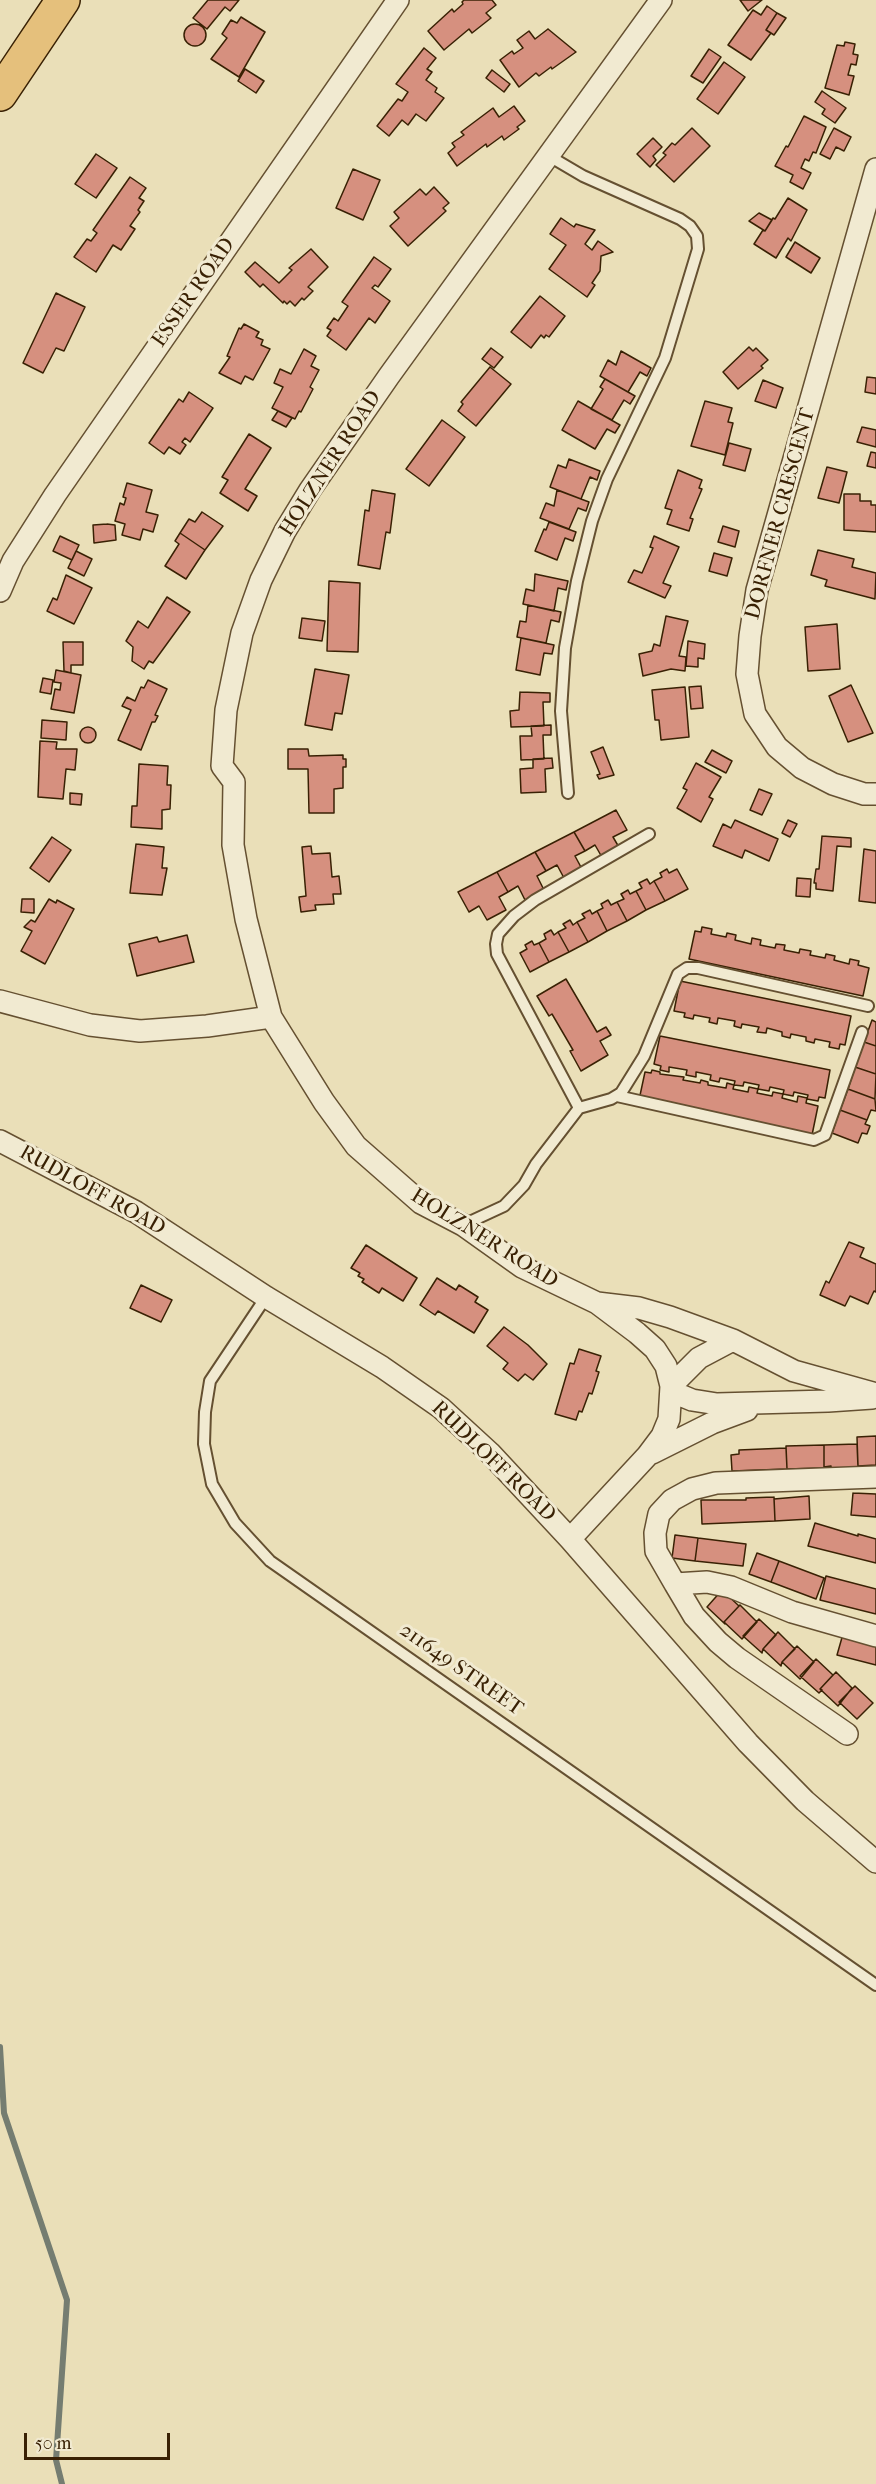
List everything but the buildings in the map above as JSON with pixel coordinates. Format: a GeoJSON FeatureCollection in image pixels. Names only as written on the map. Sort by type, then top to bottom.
{"type":"FeatureCollection","features":[{"type":"Feature","properties":{"kind":"highway"},"geometry":{"type":"LineString","coordinates":[[0,53],[36,0]]}},
{"type":"Feature","properties":{"kind":"highway"},"geometry":{"type":"LineString","coordinates":[[0,94],[63,0]]}},
{"type":"Feature","properties":{"kind":"street","name":"ESSER ROAD"},"geometry":{"type":"LineString","coordinates":[[0,591],[13,561],[55,495],[398,0]]}},
{"type":"Feature","properties":{"kind":"street","name":"HOLZNER ROAD"},"geometry":{"type":"LineString","coordinates":[[570,1539],[647,1456],[662,1436],[669,1419],[671,1386],[666,1366],[655,1350],[637,1333],[597,1303],[522,1267],[463,1225],[421,1203],[356,1146],[324,1102],[271,1017],[246,919],[233,845],[234,782],[222,766],[226,710],[242,633],[261,580],[285,531],[310,490],[389,376],[661,0]]}},
{"type":"Feature","properties":{"kind":"street","name":"DORFNER CRESCENT"},"geometry":{"type":"LineString","coordinates":[[876,170],[757,590],[747,674],[755,714],[777,747],[802,768],[832,784],[864,794],[876,794]]}},
{"type":"Feature","properties":{"kind":"street"},"geometry":{"type":"LineString","coordinates":[[0,1001],[90,1024],[140,1031],[207,1026],[271,1017]]}},
{"type":"Feature","properties":{"kind":"street","name":"RUDLOFF ROAD"},"geometry":{"type":"LineString","coordinates":[[0,1141],[136,1212],[266,1297],[382,1367],[441,1408],[490,1453],[570,1539],[748,1743],[805,1801],[876,1862]]}},
{"type":"Feature","properties":{"kind":"street"},"geometry":{"type":"LineString","coordinates":[[597,1303],[639,1308],[733,1340],[794,1371],[876,1396]]}},
{"type":"Feature","properties":{"kind":"street"},"geometry":{"type":"LineString","coordinates":[[733,1340],[699,1358],[671,1386],[680,1395],[698,1401],[731,1405],[876,1396]]}},
{"type":"Feature","properties":{"kind":"street"},"geometry":{"type":"LineString","coordinates":[[647,1456],[734,1414],[774,1403]]}},
{"type":"Feature","properties":{"kind":"street"},"geometry":{"type":"LineString","coordinates":[[847,1734],[717,1642],[694,1616],[656,1551],[655,1533],[659,1514],[672,1500],[692,1489],[716,1483],[876,1477]]}},
{"type":"Feature","properties":{"kind":"street"},"geometry":{"type":"LineString","coordinates":[[675,1584],[706,1582],[731,1587],[792,1612],[876,1636]]}},
{"type":"Feature","properties":{"kind":"lane"},"geometry":{"type":"LineString","coordinates":[[549,156],[583,176],[680,219],[690,226],[697,236],[698,249],[665,358],[607,479],[592,521],[577,581],[565,648],[561,711],[568,792]]}},
{"type":"Feature","properties":{"kind":"lane"},"geometry":{"type":"LineString","coordinates":[[579,1108],[498,954],[496,944],[498,934],[514,916],[535,900],[649,834]]}},
{"type":"Feature","properties":{"kind":"lane"},"geometry":{"type":"LineString","coordinates":[[616,1096],[636,1072],[678,974],[687,968],[698,968],[868,1006]]}},
{"type":"Feature","properties":{"kind":"lane"},"geometry":{"type":"LineString","coordinates":[[463,1225],[504,1206],[524,1185],[536,1164],[579,1108],[616,1096],[814,1140],[825,1135],[862,1032]]}},
{"type":"Feature","properties":{"kind":"lane","name":"211649 STREET"},"geometry":{"type":"LineString","coordinates":[[266,1297],[210,1381],[205,1412],[204,1444],[212,1484],[235,1523],[270,1561],[876,1984]]}},
{"type":"Feature","properties":{"kind":"waterway"},"geometry":{"type":"LineString","coordinates":[[0,2047],[4,2113],[67,2300],[56,2460],[62,2484]]}}]}
